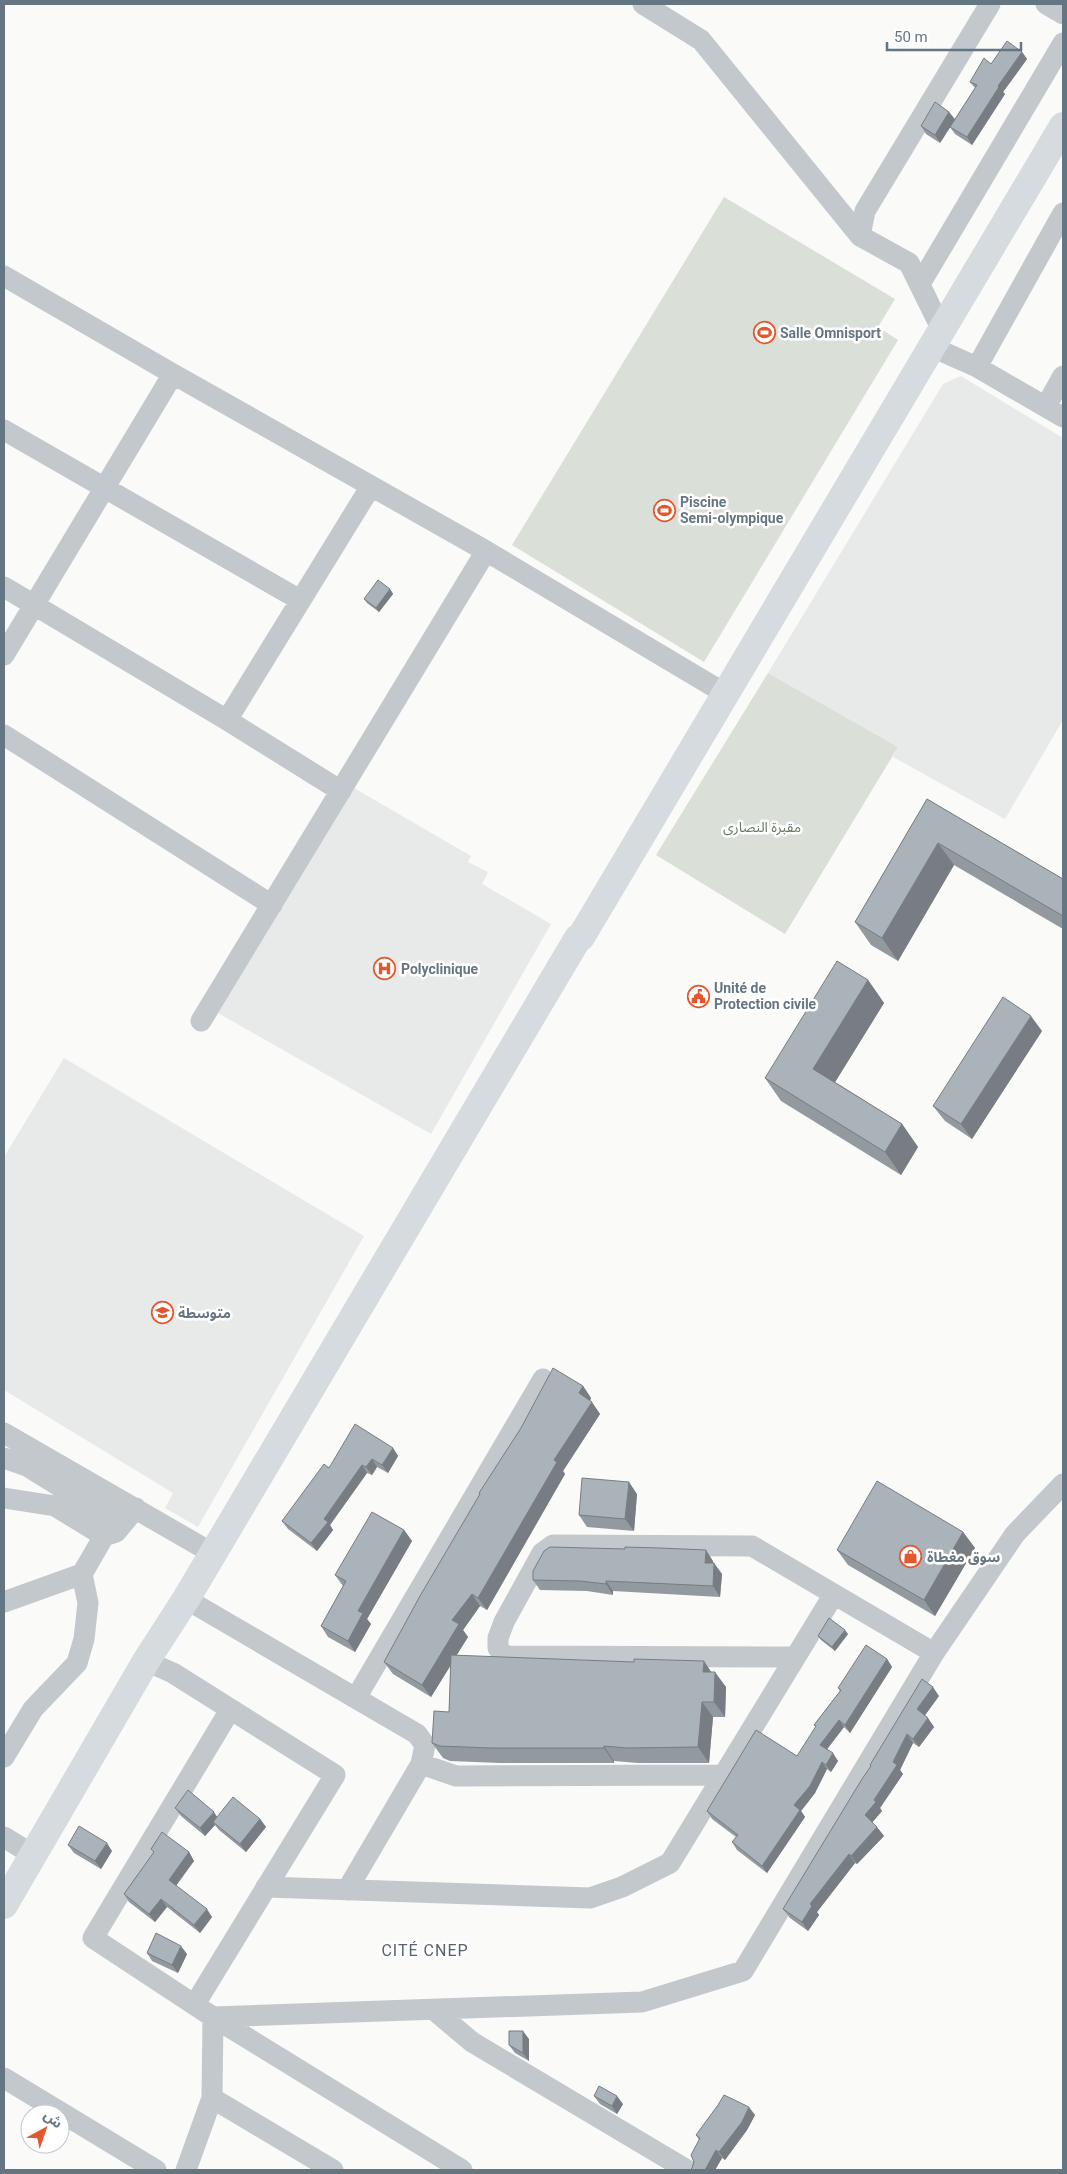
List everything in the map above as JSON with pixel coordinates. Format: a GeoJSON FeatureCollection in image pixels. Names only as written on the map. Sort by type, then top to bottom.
{"type":"FeatureCollection","features":[{"type":"Feature","properties":{"kind":"main road"},"geometry":{"type":"LineString","coordinates":[[4,1904],[146,1661],[186,1599],[578,938],[581,938],[1063,126]]}},
{"type":"Feature","properties":{"kind":"street"},"geometry":{"type":"LineString","coordinates":[[643,4],[701,40],[860,236],[909,263],[920,284],[937,338],[977,367],[1055,412],[1063,376]]}},
{"type":"Feature","properties":{"kind":"street"},"geometry":{"type":"LineString","coordinates":[[860,236],[865,211],[990,4]]}},
{"type":"Feature","properties":{"kind":"street"},"geometry":{"type":"LineString","coordinates":[[1046,4],[1063,14]]}},
{"type":"Feature","properties":{"kind":"street"},"geometry":{"type":"LineString","coordinates":[[920,284],[1063,43]]}},
{"type":"Feature","properties":{"kind":"street"},"geometry":{"type":"LineString","coordinates":[[977,367],[1063,213]]}},
{"type":"Feature","properties":{"kind":"street"},"geometry":{"type":"LineString","coordinates":[[4,276],[486,552],[726,694]]}},
{"type":"Feature","properties":{"kind":"street"},"geometry":{"type":"LineString","coordinates":[[4,655],[173,374]]}},
{"type":"Feature","properties":{"kind":"street"},"geometry":{"type":"LineString","coordinates":[[4,430],[300,600]]}},
{"type":"Feature","properties":{"kind":"street"},"geometry":{"type":"LineString","coordinates":[[227,720],[371,486]]}},
{"type":"Feature","properties":{"kind":"street"},"geometry":{"type":"LineString","coordinates":[[201,1021],[486,552]]}},
{"type":"Feature","properties":{"kind":"street"},"geometry":{"type":"LineString","coordinates":[[4,586],[341,791]]}},
{"type":"Feature","properties":{"kind":"street"},"geometry":{"type":"LineString","coordinates":[[4,735],[272,905]]}},
{"type":"Feature","properties":{"kind":"street"},"geometry":{"type":"LineString","coordinates":[[356,1698],[543,1379]]}},
{"type":"Feature","properties":{"kind":"street"},"geometry":{"type":"LineString","coordinates":[[4,1433],[212,1553]]}},
{"type":"Feature","properties":{"kind":"street"},"geometry":{"type":"LineString","coordinates":[[4,1458],[27,1466],[113,1530]]}},
{"type":"Feature","properties":{"kind":"street"},"geometry":{"type":"LineString","coordinates":[[213,2018],[642,2002],[742,1971],[934,1653],[1015,1534],[1063,1484]]}},
{"type":"Feature","properties":{"kind":"street"},"geometry":{"type":"LineString","coordinates":[[4,1498],[55,1506],[113,1530]]}},
{"type":"Feature","properties":{"kind":"street"},"geometry":{"type":"LineString","coordinates":[[4,1602],[82,1574],[113,1530],[136,1508]]}},
{"type":"Feature","properties":{"kind":"street"},"geometry":{"type":"LineString","coordinates":[[795,1657],[505,1656],[498,1648],[498,1638],[504,1622],[542,1553],[553,1545],[752,1546],[934,1653]]}},
{"type":"Feature","properties":{"kind":"street"},"geometry":{"type":"LineString","coordinates":[[4,1757],[33,1709],[77,1663],[84,1639],[88,1603],[82,1574]]}},
{"type":"Feature","properties":{"kind":"street"},"geometry":{"type":"LineString","coordinates":[[266,1887],[590,1898],[622,1887],[670,1863],[834,1594]]}},
{"type":"Feature","properties":{"kind":"street"},"geometry":{"type":"LineString","coordinates":[[186,1599],[417,1734],[425,1745],[421,1764],[347,1890]]}},
{"type":"Feature","properties":{"kind":"street"},"geometry":{"type":"LineString","coordinates":[[146,1661],[173,1674],[335,1775],[195,2004]]}},
{"type":"Feature","properties":{"kind":"street"},"geometry":{"type":"LineString","coordinates":[[230,1710],[93,1938],[195,2004],[213,2018],[462,2170]]}},
{"type":"Feature","properties":{"kind":"street"},"geometry":{"type":"LineString","coordinates":[[421,1764],[456,1776],[723,1776]]}},
{"type":"Feature","properties":{"kind":"street"},"geometry":{"type":"LineString","coordinates":[[4,1837],[33,1854]]}},
{"type":"Feature","properties":{"kind":"street"},"geometry":{"type":"LineString","coordinates":[[434,2010],[472,2042],[687,2170]]}},
{"type":"Feature","properties":{"kind":"street"},"geometry":{"type":"LineString","coordinates":[[186,2170],[212,2098],[213,2018]]}},
{"type":"Feature","properties":{"kind":"street"},"geometry":{"type":"LineString","coordinates":[[4,2078],[156,2170]]}},
{"type":"Feature","properties":{"kind":"street"},"geometry":{"type":"LineString","coordinates":[[212,2098],[334,2170]]}},
{"type":"Feature","properties":{"kind":"shaded area"},"geometry":{"type":"Polygon","coordinates":[[[961,376],[1063,438],[1063,720],[1005,819],[893,757],[898,747],[768,673],[943,384],[961,376]]]}},
{"type":"Feature","properties":{"kind":"shaded area","name":"Polyclinique"},"geometry":{"type":"Polygon","coordinates":[[[354,788],[471,856],[468,862],[488,872],[482,884],[551,924],[431,1134],[218,1013],[354,788]]]}},
{"type":"Feature","properties":{"kind":"shaded area","name":"متوسطة"},"geometry":{"type":"Polygon","coordinates":[[[64,1058],[364,1236],[198,1527],[165,1508],[173,1493],[4,1390],[4,1157],[64,1058]]]}},
{"type":"Feature","properties":{"kind":"green space"},"geometry":{"type":"Polygon","coordinates":[[[724,197],[895,299],[878,327],[898,340],[704,662],[512,545],[724,197]]]}},
{"type":"Feature","properties":{"kind":"green space","name":"مقبرة النصارى"},"geometry":{"type":"Polygon","coordinates":[[[768,673],[898,747],[785,934],[656,855],[768,673]]]}},
{"type":"Feature","properties":{"kind":"building"},"geometry":{"type":"Polygon","coordinates":[[[1007,41],[1022,52],[998,86],[967,137],[950,127],[977,85],[970,82],[984,58],[991,64],[1007,41]]]}},
{"type":"Feature","properties":{"kind":"building"},"geometry":{"type":"Polygon","coordinates":[[[935,102],[949,112],[935,135],[921,126],[935,102]]]}},
{"type":"Feature","properties":{"kind":"building"},"geometry":{"type":"Polygon","coordinates":[[[378,580],[390,589],[376,608],[364,599],[378,580]]]}},
{"type":"Feature","properties":{"kind":"building"},"geometry":{"type":"Polygon","coordinates":[[[927,799],[1063,879],[1063,916],[938,843],[882,938],[855,922],[927,799]]]}},
{"type":"Feature","properties":{"kind":"building"},"geometry":{"type":"Polygon","coordinates":[[[837,961],[868,980],[813,1069],[902,1124],[885,1152],[765,1078],[837,961]]]}},
{"type":"Feature","properties":{"kind":"building"},"geometry":{"type":"Polygon","coordinates":[[[1003,997],[1031,1016],[961,1124],[933,1106],[1003,997]]]}},
{"type":"Feature","properties":{"kind":"building"},"geometry":{"type":"Polygon","coordinates":[[[553,1368],[583,1386],[579,1393],[592,1402],[554,1460],[557,1462],[478,1598],[472,1594],[452,1620],[459,1624],[422,1685],[384,1662],[479,1493],[521,1428],[553,1368]]]}},
{"type":"Feature","properties":{"kind":"building"},"geometry":{"type":"Polygon","coordinates":[[[355,1424],[393,1448],[382,1465],[372,1459],[366,1467],[362,1465],[324,1519],[328,1522],[311,1543],[282,1521],[324,1464],[329,1468],[355,1424]]]}},
{"type":"Feature","properties":{"kind":"building"},"geometry":{"type":"Polygon","coordinates":[[[582,1478],[629,1482],[625,1519],[579,1515],[582,1478]]]}},
{"type":"Feature","properties":{"kind":"building","name":"سوق مغطاة"},"geometry":{"type":"Polygon","coordinates":[[[877,1481],[963,1532],[924,1600],[837,1550],[877,1481]]]}},
{"type":"Feature","properties":{"kind":"building"},"geometry":{"type":"Polygon","coordinates":[[[372,1512],[404,1530],[358,1611],[363,1613],[348,1641],[321,1626],[346,1581],[335,1575],[372,1512]]]}},
{"type":"Feature","properties":{"kind":"building"},"geometry":{"type":"Polygon","coordinates":[[[550,1547],[706,1550],[705,1563],[714,1563],[713,1586],[606,1581],[606,1584],[580,1581],[533,1580],[533,1571],[544,1551],[550,1547]]]}},
{"type":"Feature","properties":{"kind":"building"},"geometry":{"type":"Polygon","coordinates":[[[829,1618],[845,1630],[832,1647],[818,1636],[829,1618]]]}},
{"type":"Feature","properties":{"kind":"building"},"geometry":{"type":"Polygon","coordinates":[[[866,1645],[887,1659],[845,1725],[839,1720],[820,1745],[833,1753],[826,1765],[822,1762],[810,1786],[794,1805],[800,1810],[762,1866],[732,1842],[738,1835],[707,1811],[756,1730],[797,1756],[816,1726],[814,1725],[841,1690],[838,1688],[866,1645]]]}},
{"type":"Feature","properties":{"kind":"building"},"geometry":{"type":"Polygon","coordinates":[[[451,1655],[634,1662],[634,1659],[704,1661],[703,1672],[715,1672],[714,1702],[702,1702],[698,1747],[490,1748],[440,1746],[432,1743],[434,1711],[449,1712],[451,1655]]]}},
{"type":"Feature","properties":{"kind":"building"},"geometry":{"type":"Polygon","coordinates":[[[922,1679],[933,1687],[917,1709],[928,1718],[913,1739],[907,1734],[893,1762],[897,1765],[874,1800],[876,1802],[865,1815],[877,1827],[851,1856],[849,1854],[810,1904],[812,1906],[802,1922],[783,1909],[922,1679]]]}},
{"type":"Feature","properties":{"kind":"building"},"geometry":{"type":"Polygon","coordinates":[[[188,1790],[214,1812],[200,1828],[175,1808],[188,1790]]]}},
{"type":"Feature","properties":{"kind":"building"},"geometry":{"type":"Polygon","coordinates":[[[233,1797],[260,1819],[240,1844],[213,1822],[233,1797]]]}},
{"type":"Feature","properties":{"kind":"building"},"geometry":{"type":"Polygon","coordinates":[[[79,1826],[107,1843],[95,1861],[68,1845],[79,1826]]]}},
{"type":"Feature","properties":{"kind":"building"},"geometry":{"type":"Polygon","coordinates":[[[162,1832],[189,1852],[169,1880],[207,1909],[194,1925],[161,1899],[149,1914],[124,1894],[154,1852],[151,1849],[162,1832]]]}},
{"type":"Feature","properties":{"kind":"building"},"geometry":{"type":"Polygon","coordinates":[[[156,1933],[181,1946],[172,1965],[147,1953],[156,1933]]]}},
{"type":"Feature","properties":{"kind":"building"},"geometry":{"type":"Polygon","coordinates":[[[509,2031],[523,2031],[523,2053],[509,2045],[509,2031]]]}},
{"type":"Feature","properties":{"kind":"building"},"geometry":{"type":"Polygon","coordinates":[[[599,2086],[617,2096],[612,2106],[594,2096],[599,2086]]]}},
{"type":"Feature","properties":{"kind":"building"},"geometry":{"type":"Polygon","coordinates":[[[724,2095],[749,2107],[742,2122],[719,2152],[716,2150],[705,2170],[690,2170],[694,2162],[691,2155],[700,2138],[696,2135],[724,2095]]]}},
{"type":"Feature","properties":{"kind":"place","name":"Salle Omnisport"},"geometry":{"type":"Point","coordinates":[764,333]}},
{"type":"Feature","properties":{"kind":"place","name":"Piscine Semi-olympique"},"geometry":{"type":"Point","coordinates":[664,510]}},
{"type":"Feature","properties":{"kind":"place","name":"Polyclinique"},"geometry":{"type":"Point","coordinates":[385,969]}},
{"type":"Feature","properties":{"kind":"place","name":"Unité de Protection civile"},"geometry":{"type":"Point","coordinates":[698,996]}},
{"type":"Feature","properties":{"kind":"place","name":"متوسطة"},"geometry":{"type":"Point","coordinates":[162,1313]}},
{"type":"Feature","properties":{"kind":"place","name":"سوق مغطاة"},"geometry":{"type":"Point","coordinates":[911,1557]}},
{"type":"Feature","properties":{"kind":"district","name":"CITÉ CNEP"},"geometry":{"type":"Point","coordinates":[425,1950]}}]}
